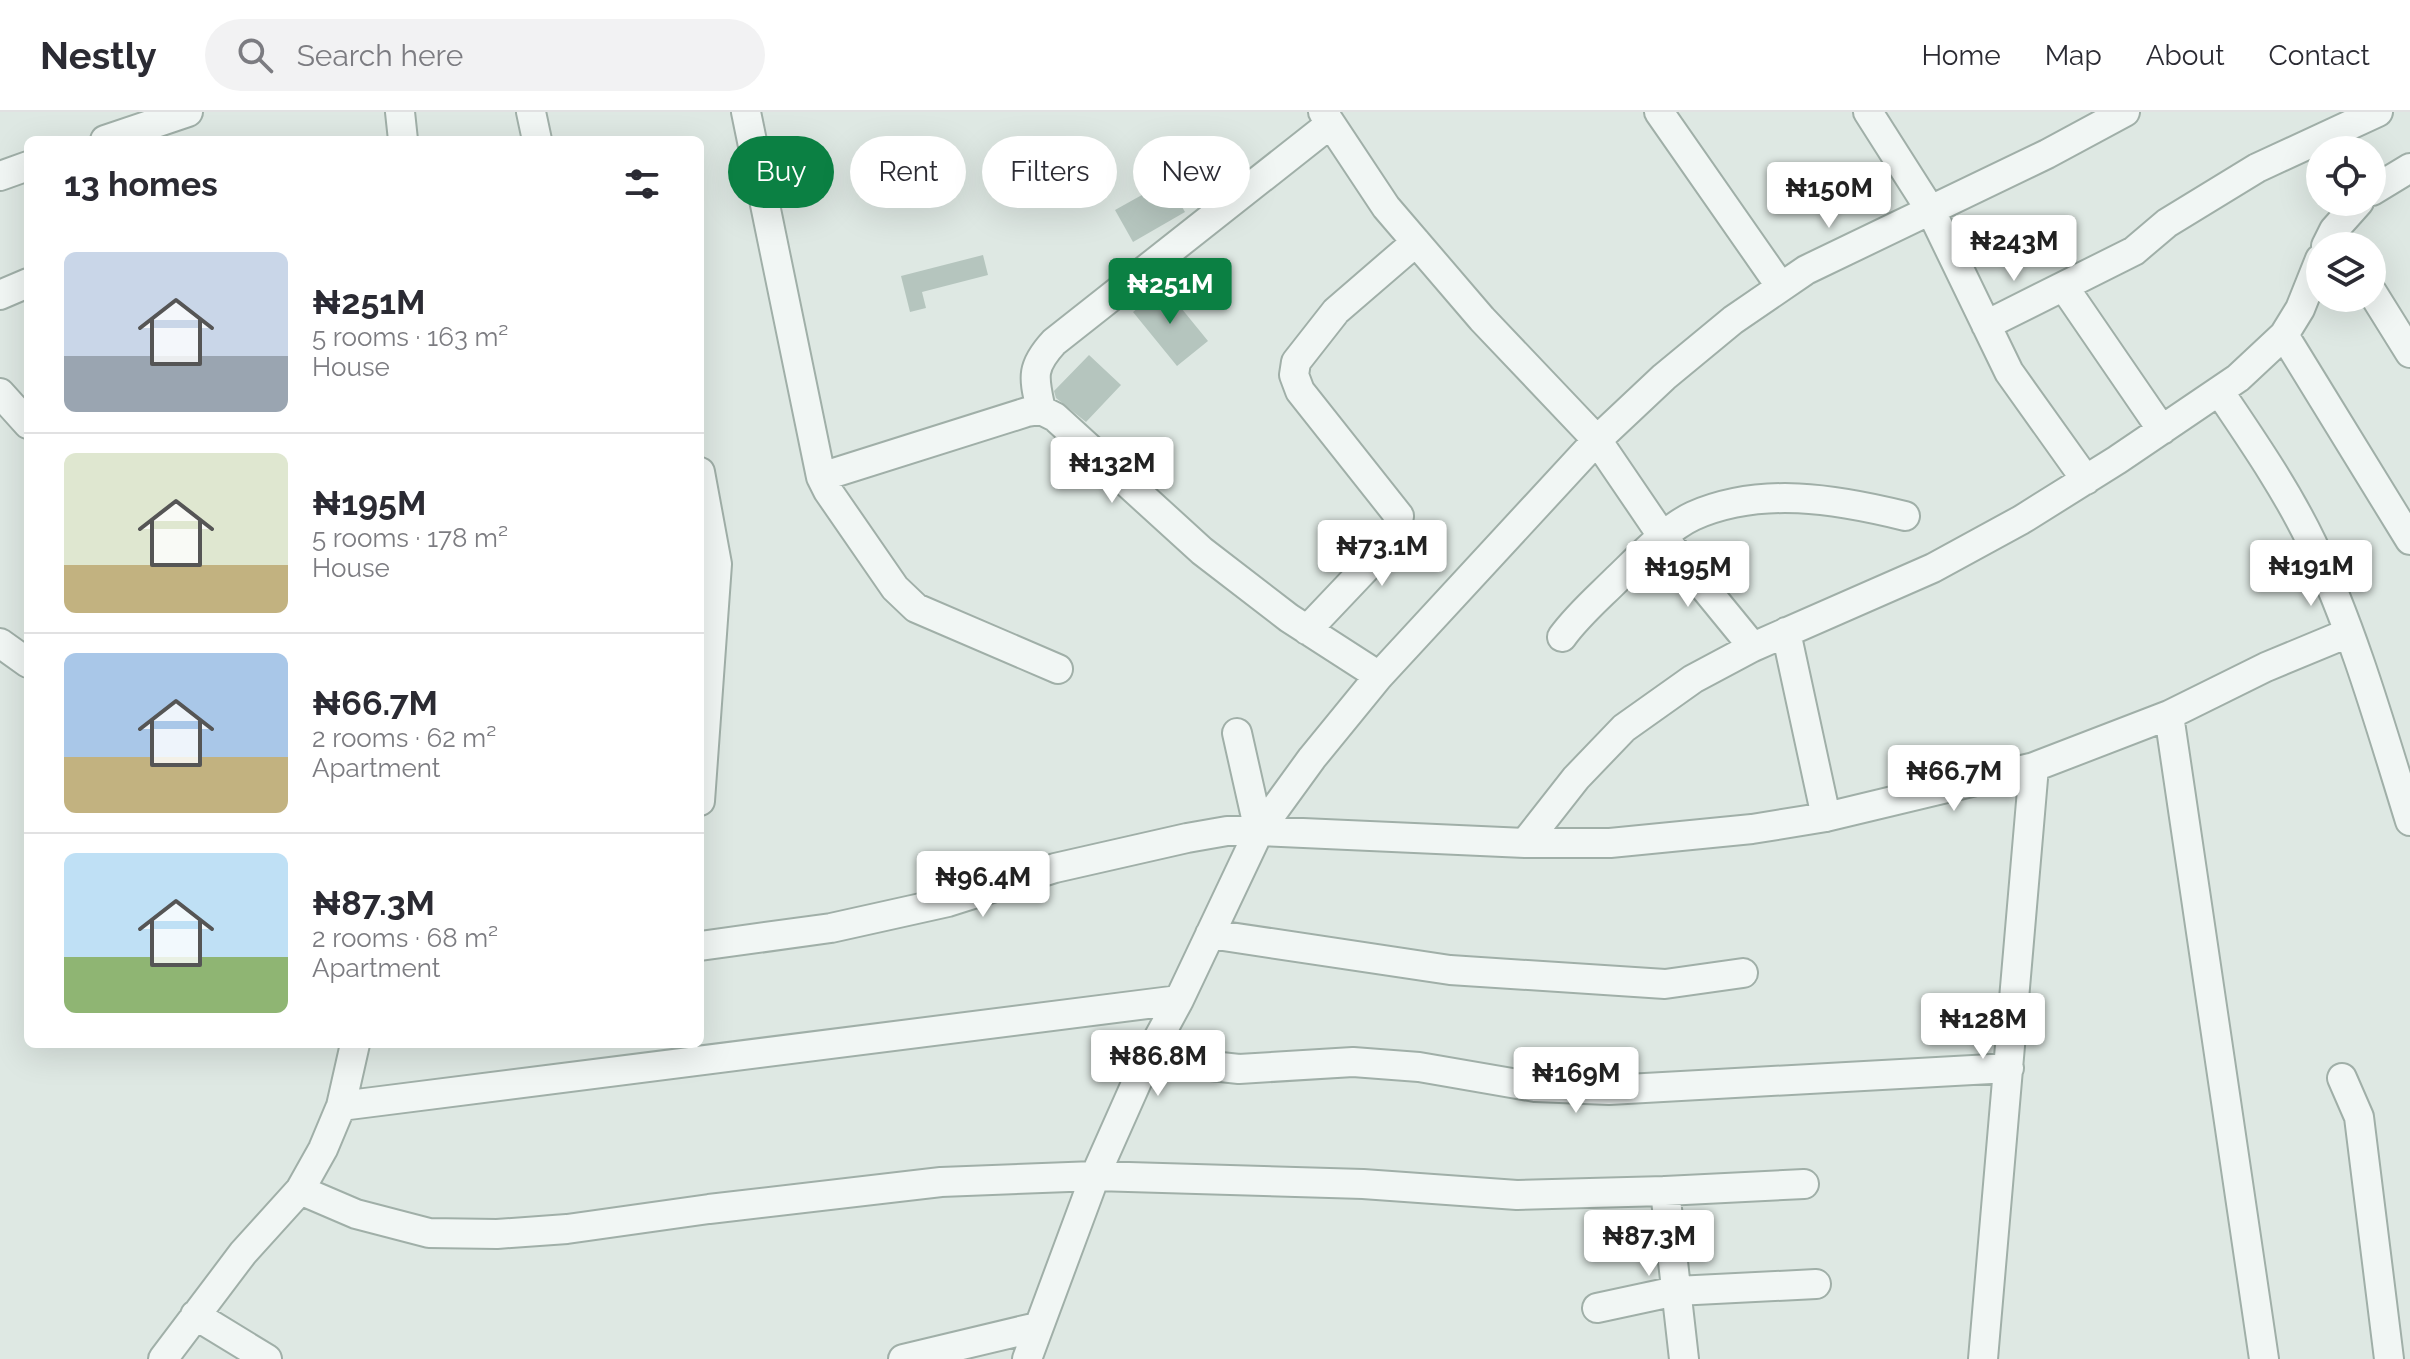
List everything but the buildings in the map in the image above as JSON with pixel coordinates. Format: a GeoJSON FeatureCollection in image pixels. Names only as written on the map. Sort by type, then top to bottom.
{"type":"FeatureCollection","features":[{"type":"Feature","properties":{"kind":"street"},"geometry":{"type":"LineString","coordinates":[[117,136],[188,112]]}},
{"type":"Feature","properties":{"kind":"street"},"geometry":{"type":"LineString","coordinates":[[400,112],[403,136]]}},
{"type":"Feature","properties":{"kind":"street"},"geometry":{"type":"LineString","coordinates":[[531,112],[536,136]]}},
{"type":"Feature","properties":{"kind":"street"},"geometry":{"type":"LineString","coordinates":[[746,112],[821,477],[828,491],[895,588],[916,608],[1058,669]]}},
{"type":"Feature","properties":{"kind":"street"},"geometry":{"type":"LineString","coordinates":[[1659,112],[1781,287]]}},
{"type":"Feature","properties":{"kind":"street"},"geometry":{"type":"LineString","coordinates":[[1868,112],[1931,211],[2009,372],[2086,480]]}},
{"type":"Feature","properties":{"kind":"street"},"geometry":{"type":"LineString","coordinates":[[1027,1359],[1095,1176],[1147,1059],[1179,1000],[1259,831],[1312,758],[1379,676],[1597,440],[1664,377],[1722,329],[1806,270],[1931,211],[2095,119],[2125,112]]}},
{"type":"Feature","properties":{"kind":"street"},"geometry":{"type":"LineString","coordinates":[[1986,325],[2134,251],[2167,223],[2257,168],[2378,112]]}},
{"type":"Feature","properties":{"kind":"street"},"geometry":{"type":"LineString","coordinates":[[1041,410],[1034,378],[1039,358],[1054,342],[1326,118],[1386,207],[1482,319],[1597,440],[1663,537],[1753,647]]}},
{"type":"Feature","properties":{"kind":"street"},"geometry":{"type":"LineString","coordinates":[[0,176],[24,167]]}},
{"type":"Feature","properties":{"kind":"street"},"geometry":{"type":"LineString","coordinates":[[2386,183],[2410,168]]}},
{"type":"Feature","properties":{"kind":"street"},"geometry":{"type":"LineString","coordinates":[[1307,630],[1382,551],[1395,533],[1399,516],[1300,391],[1294,375],[1296,362],[1336,311],[1416,242]]}},
{"type":"Feature","properties":{"kind":"street"},"geometry":{"type":"LineString","coordinates":[[0,295],[24,285]]}},
{"type":"Feature","properties":{"kind":"street"},"geometry":{"type":"LineString","coordinates":[[2064,287],[2162,430]]}},
{"type":"Feature","properties":{"kind":"street"},"geometry":{"type":"LineString","coordinates":[[1525,843],[1576,778],[1624,728],[1693,679],[1753,647],[1933,568],[2086,480],[2238,378],[2284,335],[2306,294]]}},
{"type":"Feature","properties":{"kind":"street"},"geometry":{"type":"LineString","coordinates":[[2384,312],[2410,353]]}},
{"type":"Feature","properties":{"kind":"street"},"geometry":{"type":"LineString","coordinates":[[2284,335],[2410,540]]}},
{"type":"Feature","properties":{"kind":"street"},"geometry":{"type":"LineString","coordinates":[[2219,391],[2278,479],[2312,543],[2348,633],[2410,821]]}},
{"type":"Feature","properties":{"kind":"street"},"geometry":{"type":"LineString","coordinates":[[0,393],[24,420]]}},
{"type":"Feature","properties":{"kind":"street"},"geometry":{"type":"LineString","coordinates":[[821,477],[1041,410],[1055,417],[1202,551],[1307,630],[1379,676]]}},
{"type":"Feature","properties":{"kind":"street"},"geometry":{"type":"LineString","coordinates":[[704,494],[717,564],[704,745]]}},
{"type":"Feature","properties":{"kind":"street"},"geometry":{"type":"LineString","coordinates":[[1562,637],[1576,618],[1663,537],[1691,516],[1740,501],[1792,497],[1836,501],[1905,516]]}},
{"type":"Feature","properties":{"kind":"street"},"geometry":{"type":"LineString","coordinates":[[1786,632],[1826,817]]}},
{"type":"Feature","properties":{"kind":"street"},"geometry":{"type":"LineString","coordinates":[[704,945],[831,928],[948,902],[1055,868],[1227,831],[1525,843],[1610,843],[1752,829],[1826,817],[2034,767],[2169,715],[2266,667],[2348,633]]}},
{"type":"Feature","properties":{"kind":"street"},"geometry":{"type":"LineString","coordinates":[[0,643],[24,660]]}},
{"type":"Feature","properties":{"kind":"street"},"geometry":{"type":"LineString","coordinates":[[2169,715],[2264,1359]]}},
{"type":"Feature","properties":{"kind":"street"},"geometry":{"type":"LineString","coordinates":[[1237,733],[1259,831]]}},
{"type":"Feature","properties":{"kind":"street"},"geometry":{"type":"LineString","coordinates":[[1983,1359],[2034,767]]}},
{"type":"Feature","properties":{"kind":"street"},"geometry":{"type":"LineString","coordinates":[[1210,934],[1450,970],[1665,984],[1743,973]]}},
{"type":"Feature","properties":{"kind":"street"},"geometry":{"type":"LineString","coordinates":[[341,1106],[1179,1000]]}},
{"type":"Feature","properties":{"kind":"street"},"geometry":{"type":"LineString","coordinates":[[163,1359],[243,1253],[300,1190],[323,1149],[341,1106],[354,1048]]}},
{"type":"Feature","properties":{"kind":"street"},"geometry":{"type":"LineString","coordinates":[[1147,1059],[1239,1069],[1353,1062],[1419,1067],[1535,1087],[1609,1090],[2009,1068]]}},
{"type":"Feature","properties":{"kind":"street"},"geometry":{"type":"LineString","coordinates":[[2342,1078],[2359,1117],[2389,1359]]}},
{"type":"Feature","properties":{"kind":"street"},"geometry":{"type":"LineString","coordinates":[[300,1190],[356,1214],[429,1233],[497,1234],[567,1229],[941,1182],[1095,1176],[1363,1184],[1517,1195],[1804,1184]]}},
{"type":"Feature","properties":{"kind":"street"},"geometry":{"type":"LineString","coordinates":[[1665,1191],[1684,1359]]}},
{"type":"Feature","properties":{"kind":"street"},"geometry":{"type":"LineString","coordinates":[[1597,1308],[1676,1291],[1816,1284]]}},
{"type":"Feature","properties":{"kind":"street"},"geometry":{"type":"LineString","coordinates":[[195,1315],[267,1359]]}},
{"type":"Feature","properties":{"kind":"street"},"geometry":{"type":"LineString","coordinates":[[903,1359],[1037,1327]]}}]}
